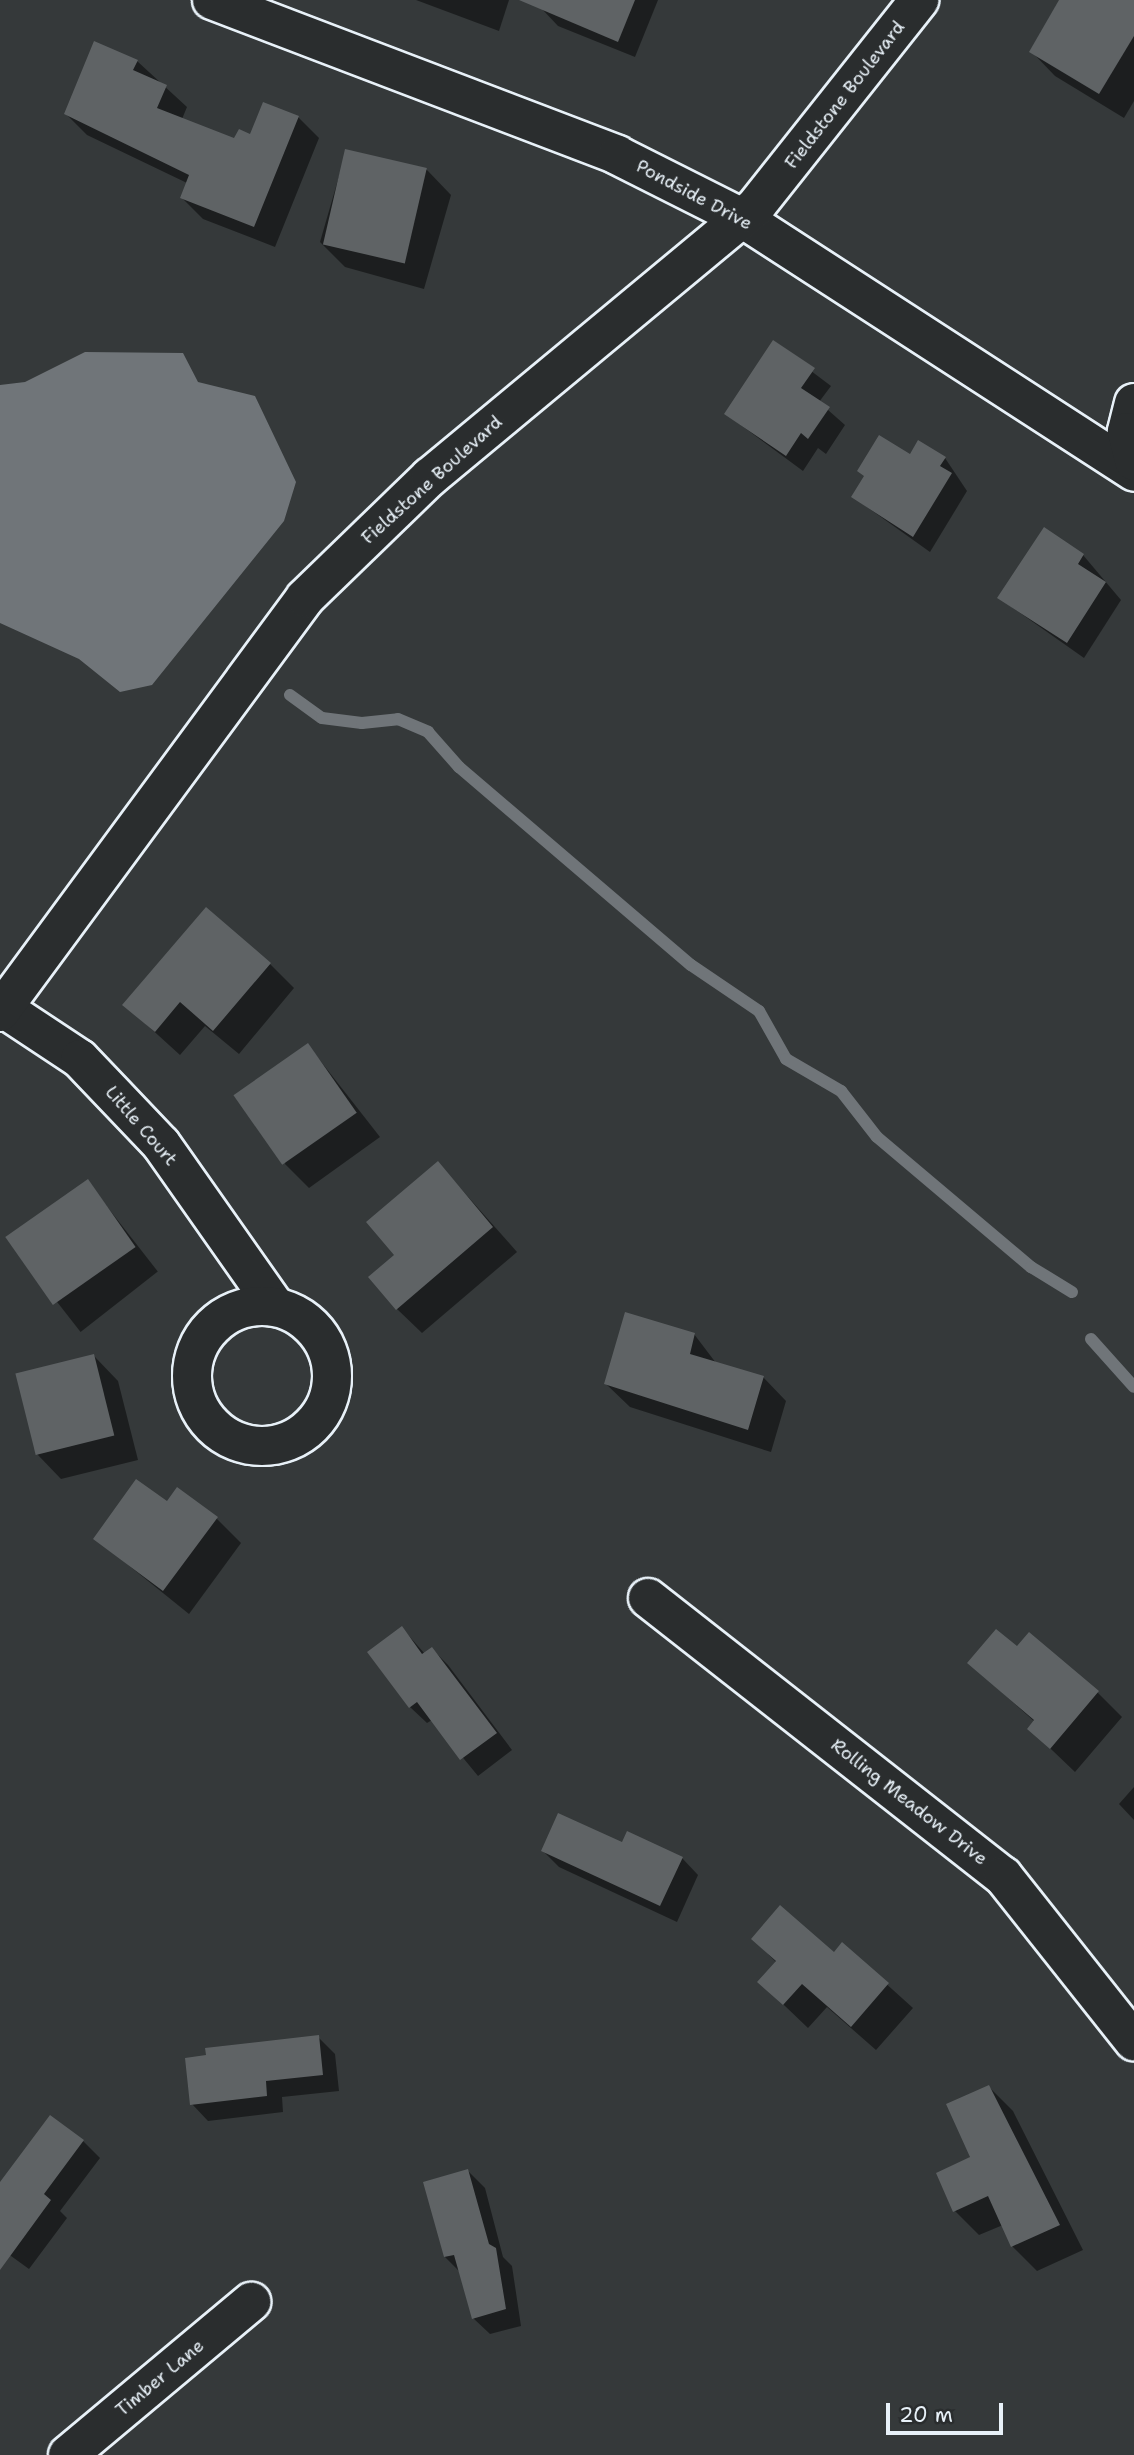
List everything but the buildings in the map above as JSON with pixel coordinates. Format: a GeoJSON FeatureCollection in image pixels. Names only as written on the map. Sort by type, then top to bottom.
{"type":"FeatureCollection","features":[{"type":"Feature","properties":{"kind":"street","name":"Pondside Drive"},"geometry":{"type":"LineString","coordinates":[[212,0],[617,155],[742,218],[1134,472]]}},
{"type":"Feature","properties":{"kind":"street","name":"Fieldstone Boulevard"},"geometry":{"type":"LineString","coordinates":[[1,1010],[305,598],[430,477],[742,218],[919,0]]}},
{"type":"Feature","properties":{"kind":"street"},"geometry":{"type":"LineString","coordinates":[[1134,404],[1127,432],[1134,461]]}},
{"type":"Feature","properties":{"kind":"street","name":"Little Court"},"geometry":{"type":"LineString","coordinates":[[1,1010],[80,1059],[161,1144],[275,1306]]}},
{"type":"Feature","properties":{"kind":"street","name":"Rolling Meadow Drive"},"geometry":{"type":"LineString","coordinates":[[648,1598],[1003,1876],[1134,2041]]}},
{"type":"Feature","properties":{"kind":"street","name":"Timber Lane"},"geometry":{"type":"LineString","coordinates":[[68,2455],[251,2302]]}},
{"type":"Feature","properties":{"kind":"shaded area"},"geometry":{"type":"Polygon","coordinates":[[[85,352],[183,353],[198,382],[255,396],[296,482],[284,521],[152,685],[120,692],[79,659],[0,623],[0,385],[25,382],[85,352]]]}},
{"type":"Feature","properties":{"kind":"waterway"},"geometry":{"type":"LineString","coordinates":[[290,695],[322,718],[362,723],[398,719],[428,732],[459,767],[691,965],[759,1011],[786,1059],[841,1091],[877,1137],[1031,1267],[1072,1292]]}},
{"type":"Feature","properties":{"kind":"waterway"},"geometry":{"type":"LineString","coordinates":[[1091,1339],[1134,1387]]}}]}
